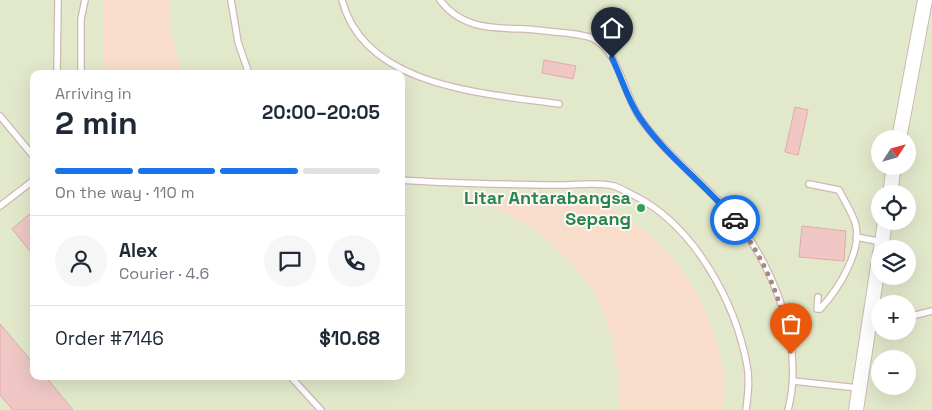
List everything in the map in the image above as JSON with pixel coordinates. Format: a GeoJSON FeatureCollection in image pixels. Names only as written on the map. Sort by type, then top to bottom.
{"type":"FeatureCollection","features":[{"type":"Feature","properties":{"kind":"street"},"geometry":{"type":"LineString","coordinates":[[901,130],[925,0]]}},
{"type":"Feature","properties":{"kind":"street"},"geometry":{"type":"LineString","coordinates":[[856,410],[858,388],[871,334]]}},
{"type":"Feature","properties":{"kind":"lane"},"geometry":{"type":"LineString","coordinates":[[58,0],[58,70]]}},
{"type":"Feature","properties":{"kind":"lane"},"geometry":{"type":"LineString","coordinates":[[81,70],[81,18],[85,0]]}},
{"type":"Feature","properties":{"kind":"lane"},"geometry":{"type":"LineString","coordinates":[[231,0],[238,42],[248,70]]}},
{"type":"Feature","properties":{"kind":"lane"},"geometry":{"type":"LineString","coordinates":[[342,0],[345,13],[356,31],[368,45],[380,56],[404,70]]}},
{"type":"Feature","properties":{"kind":"lane"},"geometry":{"type":"LineString","coordinates":[[440,0],[450,12],[467,23],[494,28],[527,29],[583,35],[600,43],[607,50],[616,66],[628,98],[640,118],[670,154],[723,205],[750,240],[764,263],[779,298],[786,326],[793,381],[788,410]]}},
{"type":"Feature","properties":{"kind":"lane"},"geometry":{"type":"LineString","coordinates":[[405,70],[465,90],[558,104]]}},
{"type":"Feature","properties":{"kind":"lane"},"geometry":{"type":"LineString","coordinates":[[0,116],[30,152]]}},
{"type":"Feature","properties":{"kind":"lane"},"geometry":{"type":"LineString","coordinates":[[405,180],[567,186],[594,184],[615,187],[648,203],[682,231],[727,298],[735,318],[748,366],[749,389],[746,410]]}},
{"type":"Feature","properties":{"kind":"lane"},"geometry":{"type":"LineString","coordinates":[[0,206],[30,183]]}},
{"type":"Feature","properties":{"kind":"lane"},"geometry":{"type":"LineString","coordinates":[[809,184],[839,190],[855,223],[856,237],[853,257],[844,275],[820,310],[817,309],[818,297]]}},
{"type":"Feature","properties":{"kind":"lane"},"geometry":{"type":"LineString","coordinates":[[856,237],[871,244]]}},
{"type":"Feature","properties":{"kind":"lane"},"geometry":{"type":"LineString","coordinates":[[916,315],[932,311]]}},
{"type":"Feature","properties":{"kind":"lane"},"geometry":{"type":"LineString","coordinates":[[294,380],[322,410]]}},
{"type":"Feature","properties":{"kind":"lane"},"geometry":{"type":"LineString","coordinates":[[793,381],[858,388]]}},
{"type":"Feature","properties":{"kind":"green space","name":"Litar Antarabangsa Sepang"},"geometry":{"type":"Polygon","coordinates":[[[0,0],[932,0],[932,410],[0,410],[0,0]]]}},
{"type":"Feature","properties":{"kind":"sand"},"geometry":{"type":"Polygon","coordinates":[[[103,0],[169,0],[171,32],[180,70],[103,70],[103,0]]]}},
{"type":"Feature","properties":{"kind":"sand"},"geometry":{"type":"Polygon","coordinates":[[[463,198],[595,204],[617,211],[651,236],[682,270],[705,310],[720,354],[724,376],[722,410],[619,410],[619,382],[612,340],[594,291],[568,260],[534,229],[501,211],[463,198]]]}},
{"type":"Feature","properties":{"kind":"building"},"geometry":{"type":"Polygon","coordinates":[[[544,60],[576,66],[573,79],[542,73],[544,60]]]}},
{"type":"Feature","properties":{"kind":"building"},"geometry":{"type":"Polygon","coordinates":[[[795,107],[808,110],[798,155],[785,152],[795,107]]]}},
{"type":"Feature","properties":{"kind":"building"},"geometry":{"type":"Polygon","coordinates":[[[30,213],[30,251],[12,229],[30,213]]]}},
{"type":"Feature","properties":{"kind":"building"},"geometry":{"type":"Polygon","coordinates":[[[802,226],[846,231],[844,261],[799,257],[802,226]]]}},
{"type":"Feature","properties":{"kind":"building"},"geometry":{"type":"Polygon","coordinates":[[[0,324],[30,359],[30,380],[48,380],[73,410],[13,410],[0,395],[0,324]]]}},
{"type":"Feature","properties":{"kind":"way so far"},"geometry":{"type":"LineString","coordinates":[[735,220],[764,263],[772,281],[779,298],[791,354]]}},
{"type":"Feature","properties":{"kind":"place","name":"Litar Antarabangsa Sepang"},"geometry":{"type":"Point","coordinates":[641,208]}},
{"type":"Feature","properties":{"kind":"route"},"geometry":{"type":"LineString","coordinates":[[612,58],[628,98],[652,134],[723,205],[735,220]]}}]}
